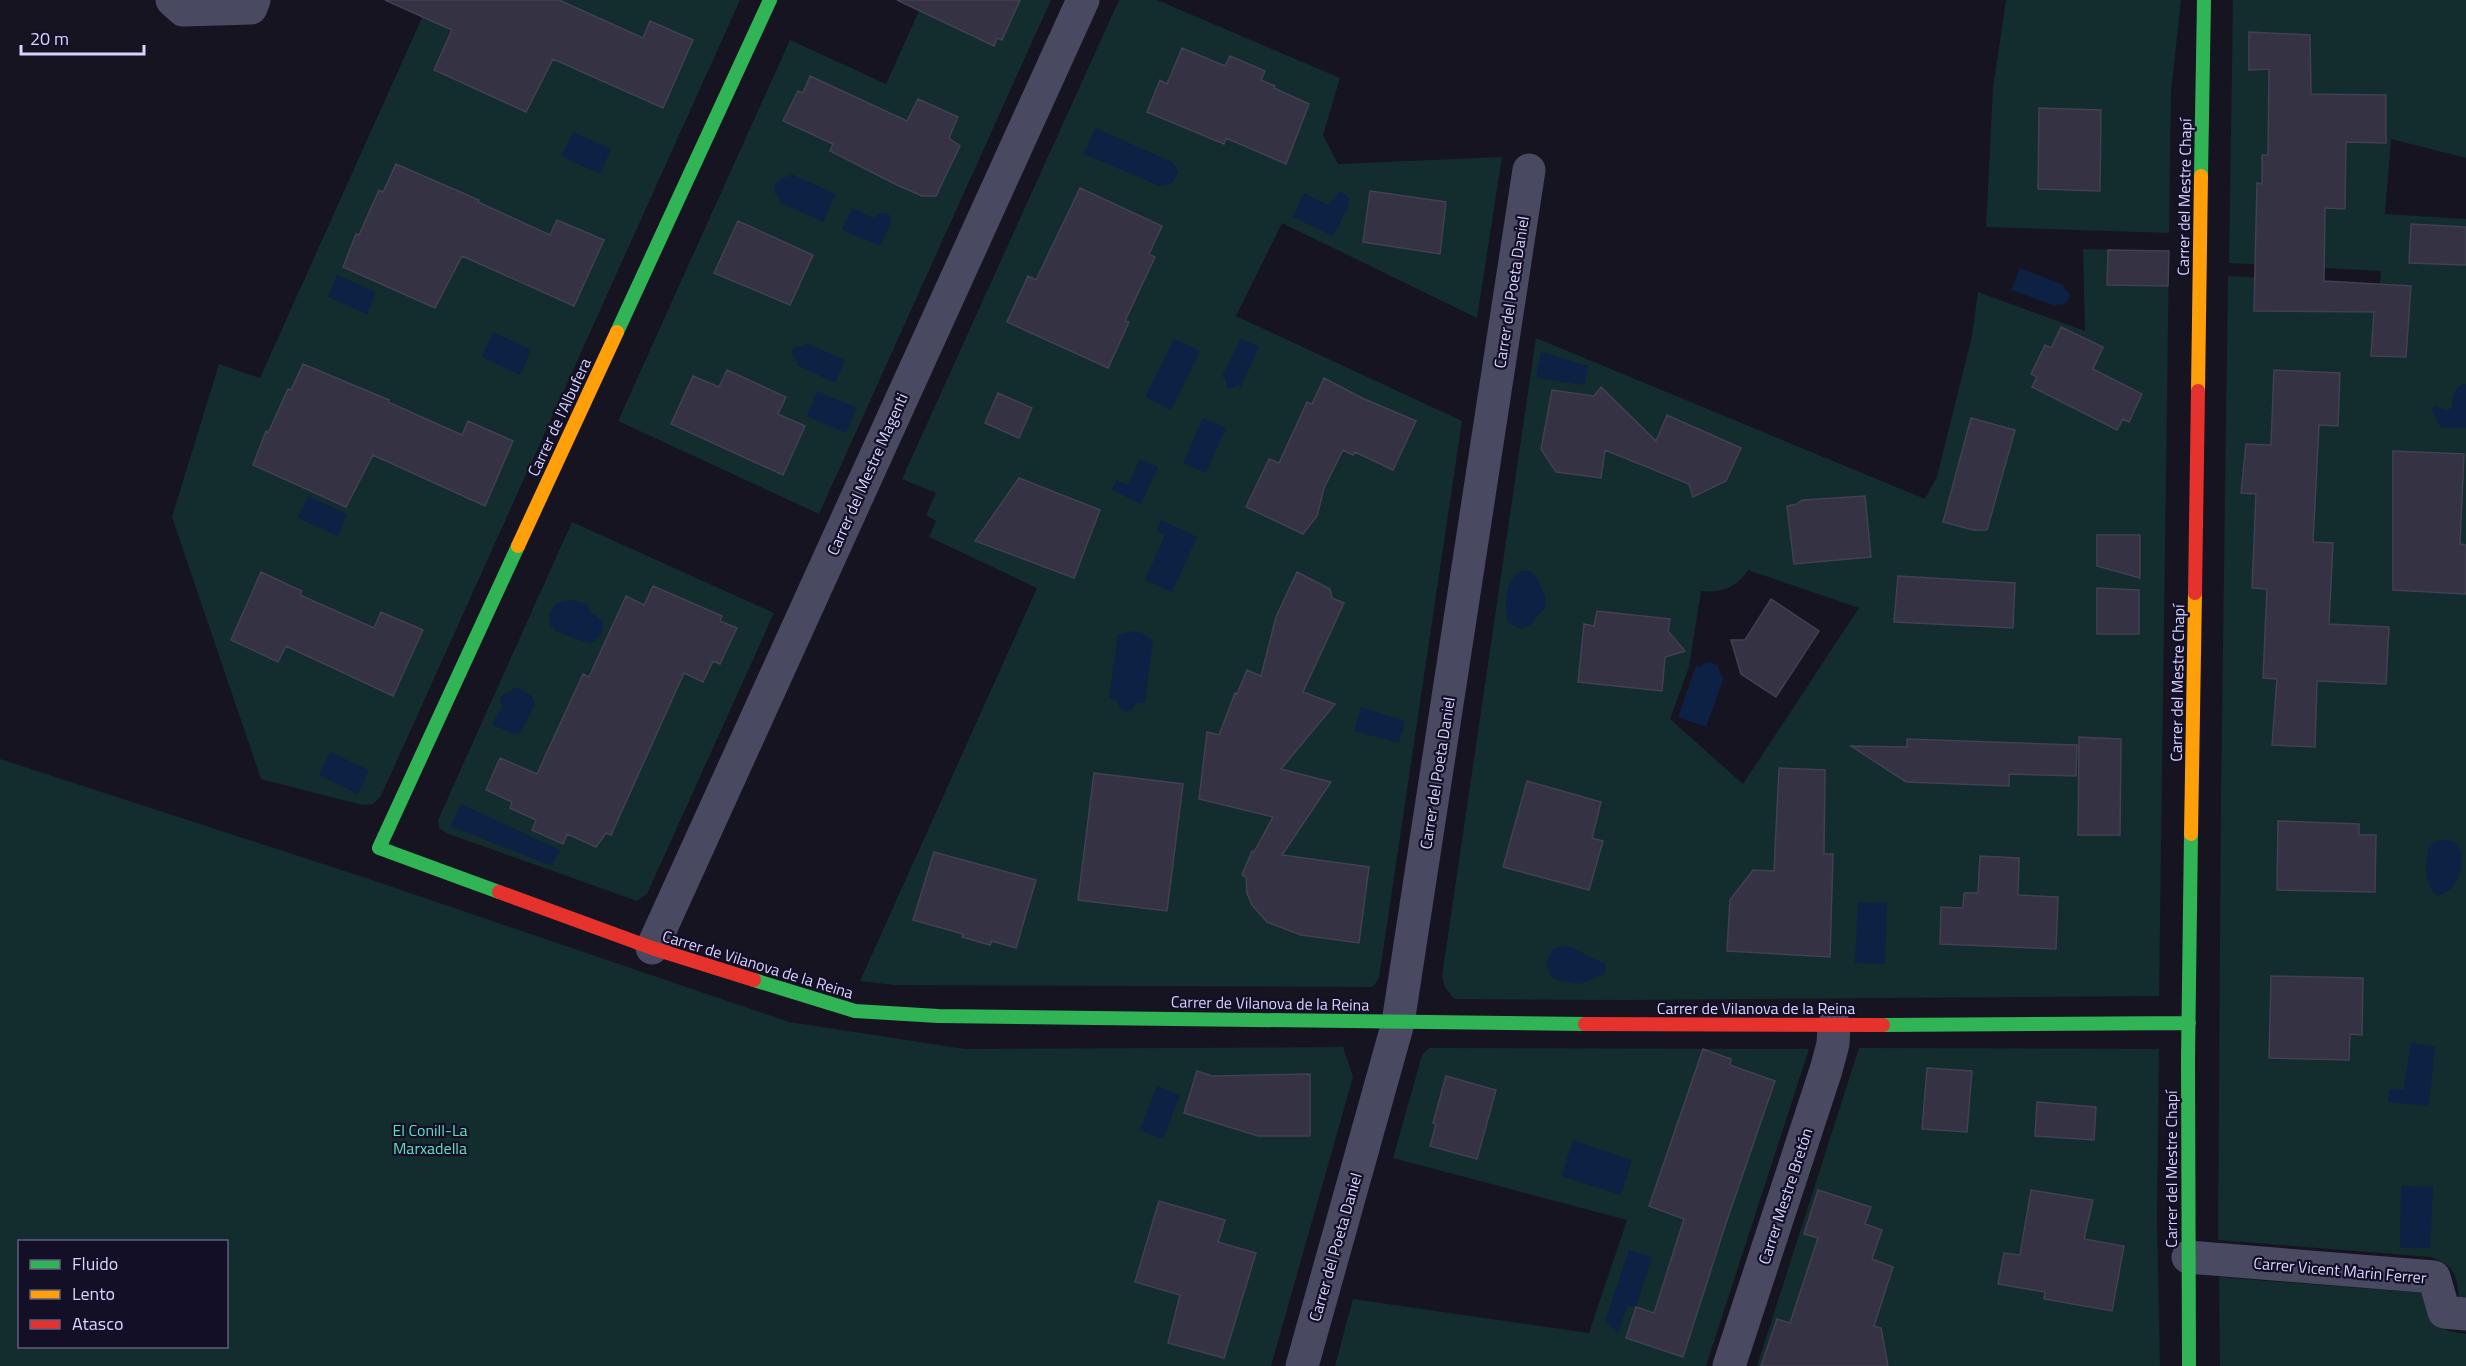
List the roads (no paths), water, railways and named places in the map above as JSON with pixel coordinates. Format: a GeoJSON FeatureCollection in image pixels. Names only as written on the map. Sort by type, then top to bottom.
{"type":"FeatureCollection","features":[{"type":"Feature","properties":{"kind":"street"},"geometry":{"type":"LineString","coordinates":[[172,0],[183,10],[251,8],[254,0]]}},
{"type":"Feature","properties":{"kind":"street","name":"Carrer de l'Albufera"},"geometry":{"type":"LineString","coordinates":[[379,848],[770,0]]}},
{"type":"Feature","properties":{"kind":"street","name":"Carrer del Mestre Magenti"},"geometry":{"type":"LineString","coordinates":[[652,948],[1083,0]]}},
{"type":"Feature","properties":{"kind":"street","name":"Carrer del Mestre Chapí"},"geometry":{"type":"LineString","coordinates":[[2190,1366],[2189,1023],[2204,0]]}},
{"type":"Feature","properties":{"kind":"street","name":"Carrer del Poeta Daniel"},"geometry":{"type":"LineString","coordinates":[[1302,1366],[1398,1023],[1529,171]]}},
{"type":"Feature","properties":{"kind":"street","name":"Carrer de Vilanova de la Reina"},"geometry":{"type":"LineString","coordinates":[[379,848],[652,948],[855,1011],[938,1016],[1398,1023],[1834,1025],[2189,1023]]}},
{"type":"Feature","properties":{"kind":"street","name":"Carrer Mestre Bretón"},"geometry":{"type":"LineString","coordinates":[[1729,1366],[1826,1070],[1833,1044],[1834,1025]]}},
{"type":"Feature","properties":{"kind":"street","name":"Carrer Vicent Marin Ferrer"},"geometry":{"type":"LineString","coordinates":[[2188,1257],[2434,1277],[2444,1312],[2466,1314]]}},
{"type":"Feature","properties":{"kind":"water"},"geometry":{"type":"Polygon","coordinates":[[[1095,128],[1172,162],[1178,171],[1174,180],[1170,184],[1160,186],[1084,154],[1095,128]]]}},
{"type":"Feature","properties":{"kind":"water"},"geometry":{"type":"Polygon","coordinates":[[[573,132],[611,149],[600,174],[561,156],[573,132]]]}},
{"type":"Feature","properties":{"kind":"water"},"geometry":{"type":"Polygon","coordinates":[[[791,174],[836,194],[823,222],[779,202],[780,199],[774,192],[775,184],[781,178],[791,174]]]}},
{"type":"Feature","properties":{"kind":"water"},"geometry":{"type":"Polygon","coordinates":[[[1339,192],[1349,198],[1348,207],[1333,236],[1293,217],[1304,193],[1328,205],[1339,192]]]}},
{"type":"Feature","properties":{"kind":"water"},"geometry":{"type":"Polygon","coordinates":[[[852,208],[875,218],[879,213],[887,213],[891,217],[880,246],[842,230],[852,208]]]}},
{"type":"Feature","properties":{"kind":"water"},"geometry":{"type":"Polygon","coordinates":[[[2020,268],[2064,285],[2063,287],[2070,294],[2068,300],[2063,305],[2057,304],[2056,306],[2011,290],[2020,268]]]}},
{"type":"Feature","properties":{"kind":"water"},"geometry":{"type":"Polygon","coordinates":[[[337,275],[376,292],[367,314],[328,297],[337,275]]]}},
{"type":"Feature","properties":{"kind":"water"},"geometry":{"type":"Polygon","coordinates":[[[493,332],[531,350],[520,375],[482,357],[493,332]]]}},
{"type":"Feature","properties":{"kind":"water"},"geometry":{"type":"Polygon","coordinates":[[[1241,338],[1259,347],[1241,386],[1237,385],[1231,389],[1226,387],[1226,379],[1222,377],[1241,338]]]}},
{"type":"Feature","properties":{"kind":"water"},"geometry":{"type":"Polygon","coordinates":[[[1174,339],[1200,351],[1171,410],[1145,397],[1174,339]]]}},
{"type":"Feature","properties":{"kind":"water"},"geometry":{"type":"Polygon","coordinates":[[[806,343],[845,360],[835,383],[797,365],[798,362],[793,358],[792,351],[795,347],[805,346],[806,343]]]}},
{"type":"Feature","properties":{"kind":"water"},"geometry":{"type":"Polygon","coordinates":[[[1541,352],[1588,366],[1585,385],[1538,378],[1536,376],[1541,352]]]}},
{"type":"Feature","properties":{"kind":"water"},"geometry":{"type":"Polygon","coordinates":[[[2466,384],[2466,428],[2441,428],[2431,409],[2436,406],[2444,410],[2450,409],[2456,390],[2466,384]]]}},
{"type":"Feature","properties":{"kind":"water"},"geometry":{"type":"Polygon","coordinates":[[[817,391],[857,408],[846,433],[807,416],[817,391]]]}},
{"type":"Feature","properties":{"kind":"water"},"geometry":{"type":"Polygon","coordinates":[[[1203,418],[1226,428],[1206,473],[1183,463],[1203,418]]]}},
{"type":"Feature","properties":{"kind":"water"},"geometry":{"type":"Polygon","coordinates":[[[1140,459],[1158,467],[1141,504],[1112,490],[1116,480],[1128,485],[1140,459]]]}},
{"type":"Feature","properties":{"kind":"water"},"geometry":{"type":"Polygon","coordinates":[[[308,496],[347,514],[338,536],[298,518],[308,496]]]}},
{"type":"Feature","properties":{"kind":"water"},"geometry":{"type":"Polygon","coordinates":[[[1161,520],[1197,537],[1172,592],[1145,580],[1165,535],[1157,531],[1161,520]]]}},
{"type":"Feature","properties":{"kind":"water"},"geometry":{"type":"Polygon","coordinates":[[[1522,571],[1529,571],[1537,577],[1546,605],[1532,624],[1520,629],[1508,622],[1506,601],[1512,580],[1522,571]]]}},
{"type":"Feature","properties":{"kind":"water"},"geometry":{"type":"Polygon","coordinates":[[[571,600],[587,604],[589,611],[602,620],[601,634],[590,644],[556,631],[549,623],[550,611],[557,603],[571,600]]]}},
{"type":"Feature","properties":{"kind":"water"},"geometry":{"type":"Polygon","coordinates":[[[1128,631],[1143,633],[1153,640],[1145,703],[1136,703],[1132,710],[1127,712],[1120,708],[1117,700],[1109,698],[1118,634],[1126,634],[1128,631]]]}},
{"type":"Feature","properties":{"kind":"water"},"geometry":{"type":"Polygon","coordinates":[[[1710,662],[1717,665],[1724,677],[1706,727],[1678,717],[1696,666],[1710,662]]]}},
{"type":"Feature","properties":{"kind":"water"},"geometry":{"type":"Polygon","coordinates":[[[517,687],[531,696],[535,702],[522,731],[515,734],[493,725],[492,722],[503,707],[500,701],[501,696],[517,687]]]}},
{"type":"Feature","properties":{"kind":"water"},"geometry":{"type":"Polygon","coordinates":[[[1361,707],[1405,721],[1399,743],[1354,731],[1361,707]]]}},
{"type":"Feature","properties":{"kind":"water"},"geometry":{"type":"Polygon","coordinates":[[[330,752],[369,770],[358,794],[319,775],[330,752]]]}},
{"type":"Feature","properties":{"kind":"water"},"geometry":{"type":"Polygon","coordinates":[[[461,804],[560,850],[552,866],[450,826],[461,804]]]}},
{"type":"Feature","properties":{"kind":"water"},"geometry":{"type":"Polygon","coordinates":[[[2440,840],[2451,841],[2458,845],[2462,861],[2460,873],[2454,885],[2437,896],[2427,879],[2426,859],[2429,846],[2440,840]]]}},
{"type":"Feature","properties":{"kind":"water"},"geometry":{"type":"Polygon","coordinates":[[[1858,902],[1887,903],[1885,964],[1855,963],[1858,902]]]}},
{"type":"Feature","properties":{"kind":"water"},"geometry":{"type":"Polygon","coordinates":[[[1563,946],[1580,951],[1602,962],[1606,966],[1604,974],[1580,984],[1554,979],[1547,968],[1547,962],[1552,950],[1563,946]]]}},
{"type":"Feature","properties":{"kind":"water"},"geometry":{"type":"Polygon","coordinates":[[[2411,1043],[2435,1047],[2429,1104],[2425,1106],[2388,1102],[2389,1090],[2404,1089],[2411,1043]]]}},
{"type":"Feature","properties":{"kind":"water"},"geometry":{"type":"Polygon","coordinates":[[[1157,1086],[1180,1095],[1163,1139],[1140,1130],[1157,1086]]]}},
{"type":"Feature","properties":{"kind":"water"},"geometry":{"type":"Polygon","coordinates":[[[1573,1140],[1632,1160],[1621,1195],[1562,1176],[1573,1140]]]}},
{"type":"Feature","properties":{"kind":"water"},"geometry":{"type":"Polygon","coordinates":[[[2401,1186],[2433,1187],[2430,1248],[2400,1248],[2401,1186]]]}},
{"type":"Feature","properties":{"kind":"water"},"geometry":{"type":"Polygon","coordinates":[[[1629,1250],[1652,1257],[1636,1307],[1627,1305],[1618,1334],[1605,1321],[1629,1250]]]}},
{"type":"Feature","properties":{"kind":"park label","name":"El Conill-La Marxadella"},"geometry":{"type":"Point","coordinates":[430,1139]}}]}
